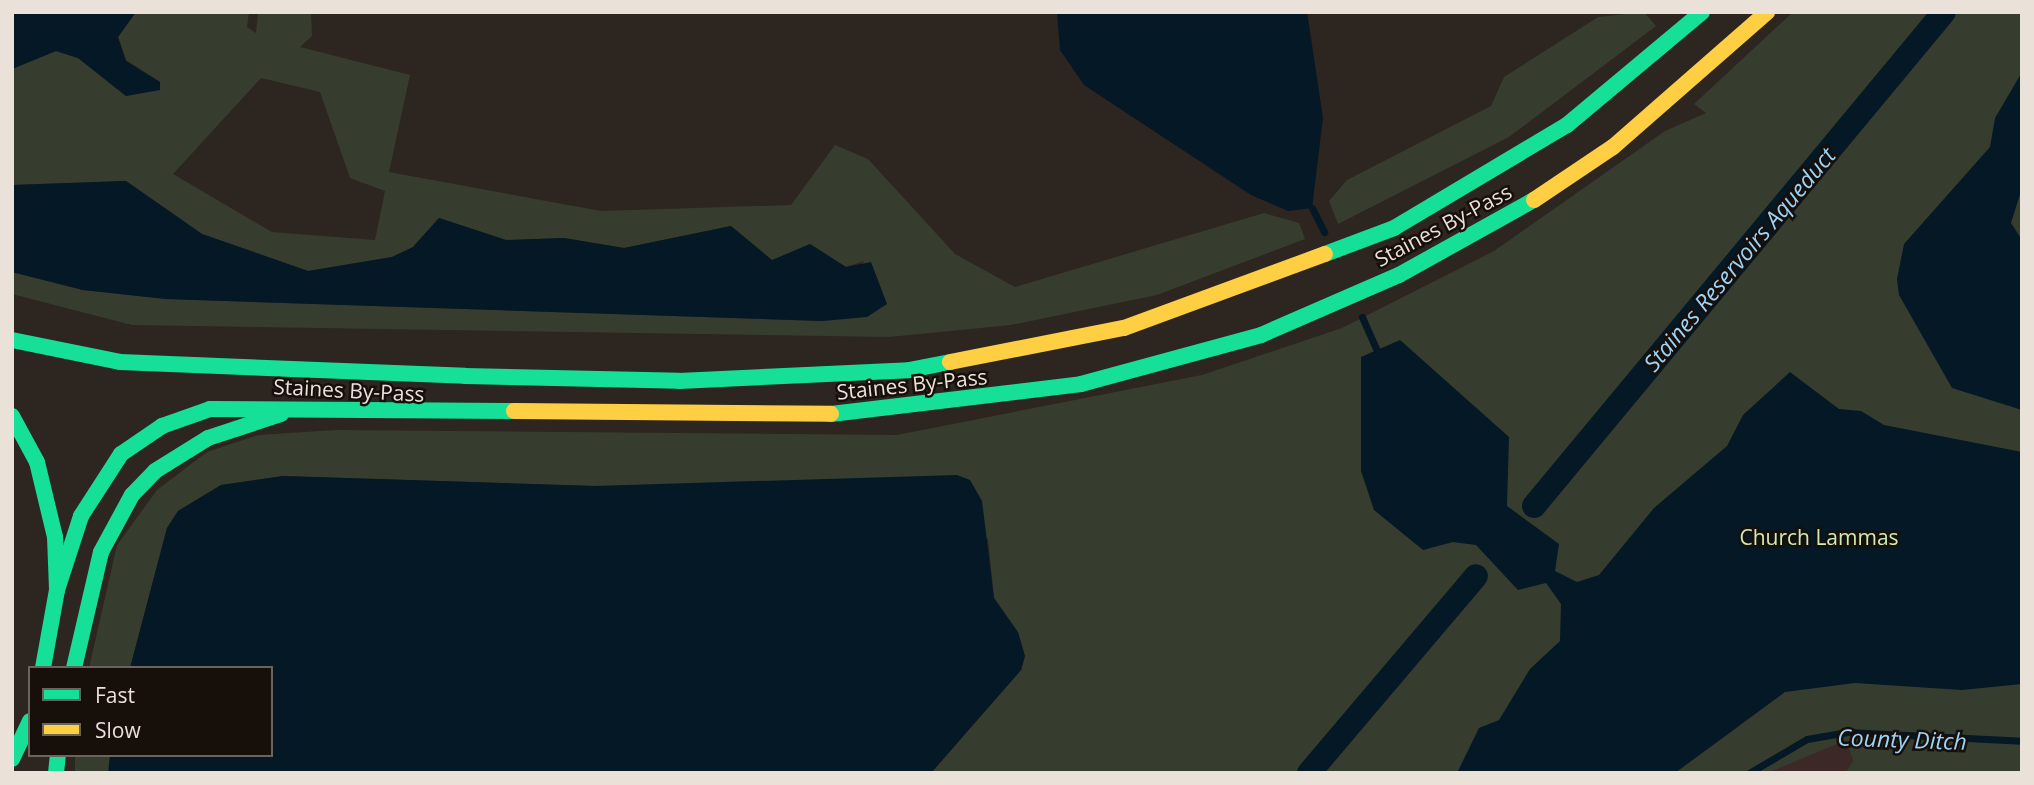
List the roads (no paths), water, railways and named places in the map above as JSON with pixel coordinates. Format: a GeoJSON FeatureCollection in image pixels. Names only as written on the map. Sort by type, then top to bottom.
{"type":"FeatureCollection","features":[{"type":"Feature","properties":{"kind":"main road","name":"Staines By-Pass"},"geometry":{"type":"LineString","coordinates":[[12,340],[120,362],[465,376],[679,381],[909,370],[1124,328],[1394,228],[1567,125],[1702,12]]}},
{"type":"Feature","properties":{"kind":"main road","name":"Staines By-Pass"},"geometry":{"type":"LineString","coordinates":[[57,590],[92,492],[137,440],[209,409],[861,414],[1081,384],[1235,342],[1399,275],[1526,205],[1657,113],[1767,12]]}},
{"type":"Feature","properties":{"kind":"main road"},"geometry":{"type":"LineString","coordinates":[[74,666],[101,552],[132,495],[155,471],[208,438],[293,410]]}},
{"type":"Feature","properties":{"kind":"main road"},"geometry":{"type":"LineString","coordinates":[[12,416],[45,489],[57,590],[43,666]]}},
{"type":"Feature","properties":{"kind":"main road"},"geometry":{"type":"LineString","coordinates":[[12,759],[28,725]]}},
{"type":"Feature","properties":{"kind":"water"},"geometry":{"type":"Polygon","coordinates":[[[12,12],[136,12],[118,37],[126,61],[160,82],[160,90],[126,96],[78,58],[56,51],[12,69],[12,12]]]}},
{"type":"Feature","properties":{"kind":"water"},"geometry":{"type":"Polygon","coordinates":[[[1057,12],[1307,12],[1323,118],[1312,208],[1288,211],[1251,195],[1084,85],[1060,50],[1057,12]]]}},
{"type":"Feature","properties":{"kind":"water"},"geometry":{"type":"Polygon","coordinates":[[[2022,72],[2022,188],[2011,223],[2022,240],[2022,410],[1952,388],[1899,295],[1897,279],[1904,244],[1990,147],[1995,118],[2022,72]]]}},
{"type":"Feature","properties":{"kind":"water"},"geometry":{"type":"Polygon","coordinates":[[[126,181],[202,234],[308,271],[392,257],[413,247],[439,218],[506,240],[564,238],[624,248],[731,226],[772,260],[810,244],[846,267],[871,262],[887,304],[867,317],[823,321],[166,299],[83,290],[12,272],[12,185],[126,181]]]}},
{"type":"Feature","properties":{"kind":"water"},"geometry":{"type":"Polygon","coordinates":[[[1400,340],[1509,437],[1507,506],[1559,544],[1555,571],[1577,582],[1599,575],[1654,508],[1727,446],[1743,415],[1790,372],[1839,409],[1861,411],[1884,425],[2022,452],[2022,684],[1962,690],[1855,683],[1785,692],[1675,773],[1457,773],[1479,728],[1499,720],[1530,669],[1560,641],[1561,604],[1546,583],[1518,590],[1476,545],[1453,542],[1423,550],[1374,510],[1361,471],[1361,357],[1400,340]]]}},
{"type":"Feature","properties":{"kind":"water"},"geometry":{"type":"Polygon","coordinates":[[[957,475],[970,480],[982,501],[994,598],[1018,632],[1025,656],[1021,670],[931,773],[108,773],[110,757],[273,757],[273,666],[131,666],[167,528],[178,511],[221,485],[283,476],[594,486],[957,475]]]}},
{"type":"Feature","properties":{"kind":"waterway","name":"Staines Reservoirs Aqueduct"},"geometry":{"type":"LineString","coordinates":[[1534,506],[1944,12]]}},
{"type":"Feature","properties":{"kind":"waterway"},"geometry":{"type":"LineString","coordinates":[[1312,208],[1324,232]]}},
{"type":"Feature","properties":{"kind":"waterway"},"geometry":{"type":"LineString","coordinates":[[1362,317],[1376,349]]}},
{"type":"Feature","properties":{"kind":"waterway","name":"Staines Reservoirs Aqueduct"},"geometry":{"type":"LineString","coordinates":[[1309,773],[1476,576]]}},
{"type":"Feature","properties":{"kind":"waterway","name":"County Ditch"},"geometry":{"type":"LineString","coordinates":[[1749,773],[1807,739],[1847,732],[2022,741]]}},
{"type":"Feature","properties":{"kind":"park label","name":"Church Lammas"},"geometry":{"type":"Point","coordinates":[1819,537]}}]}
